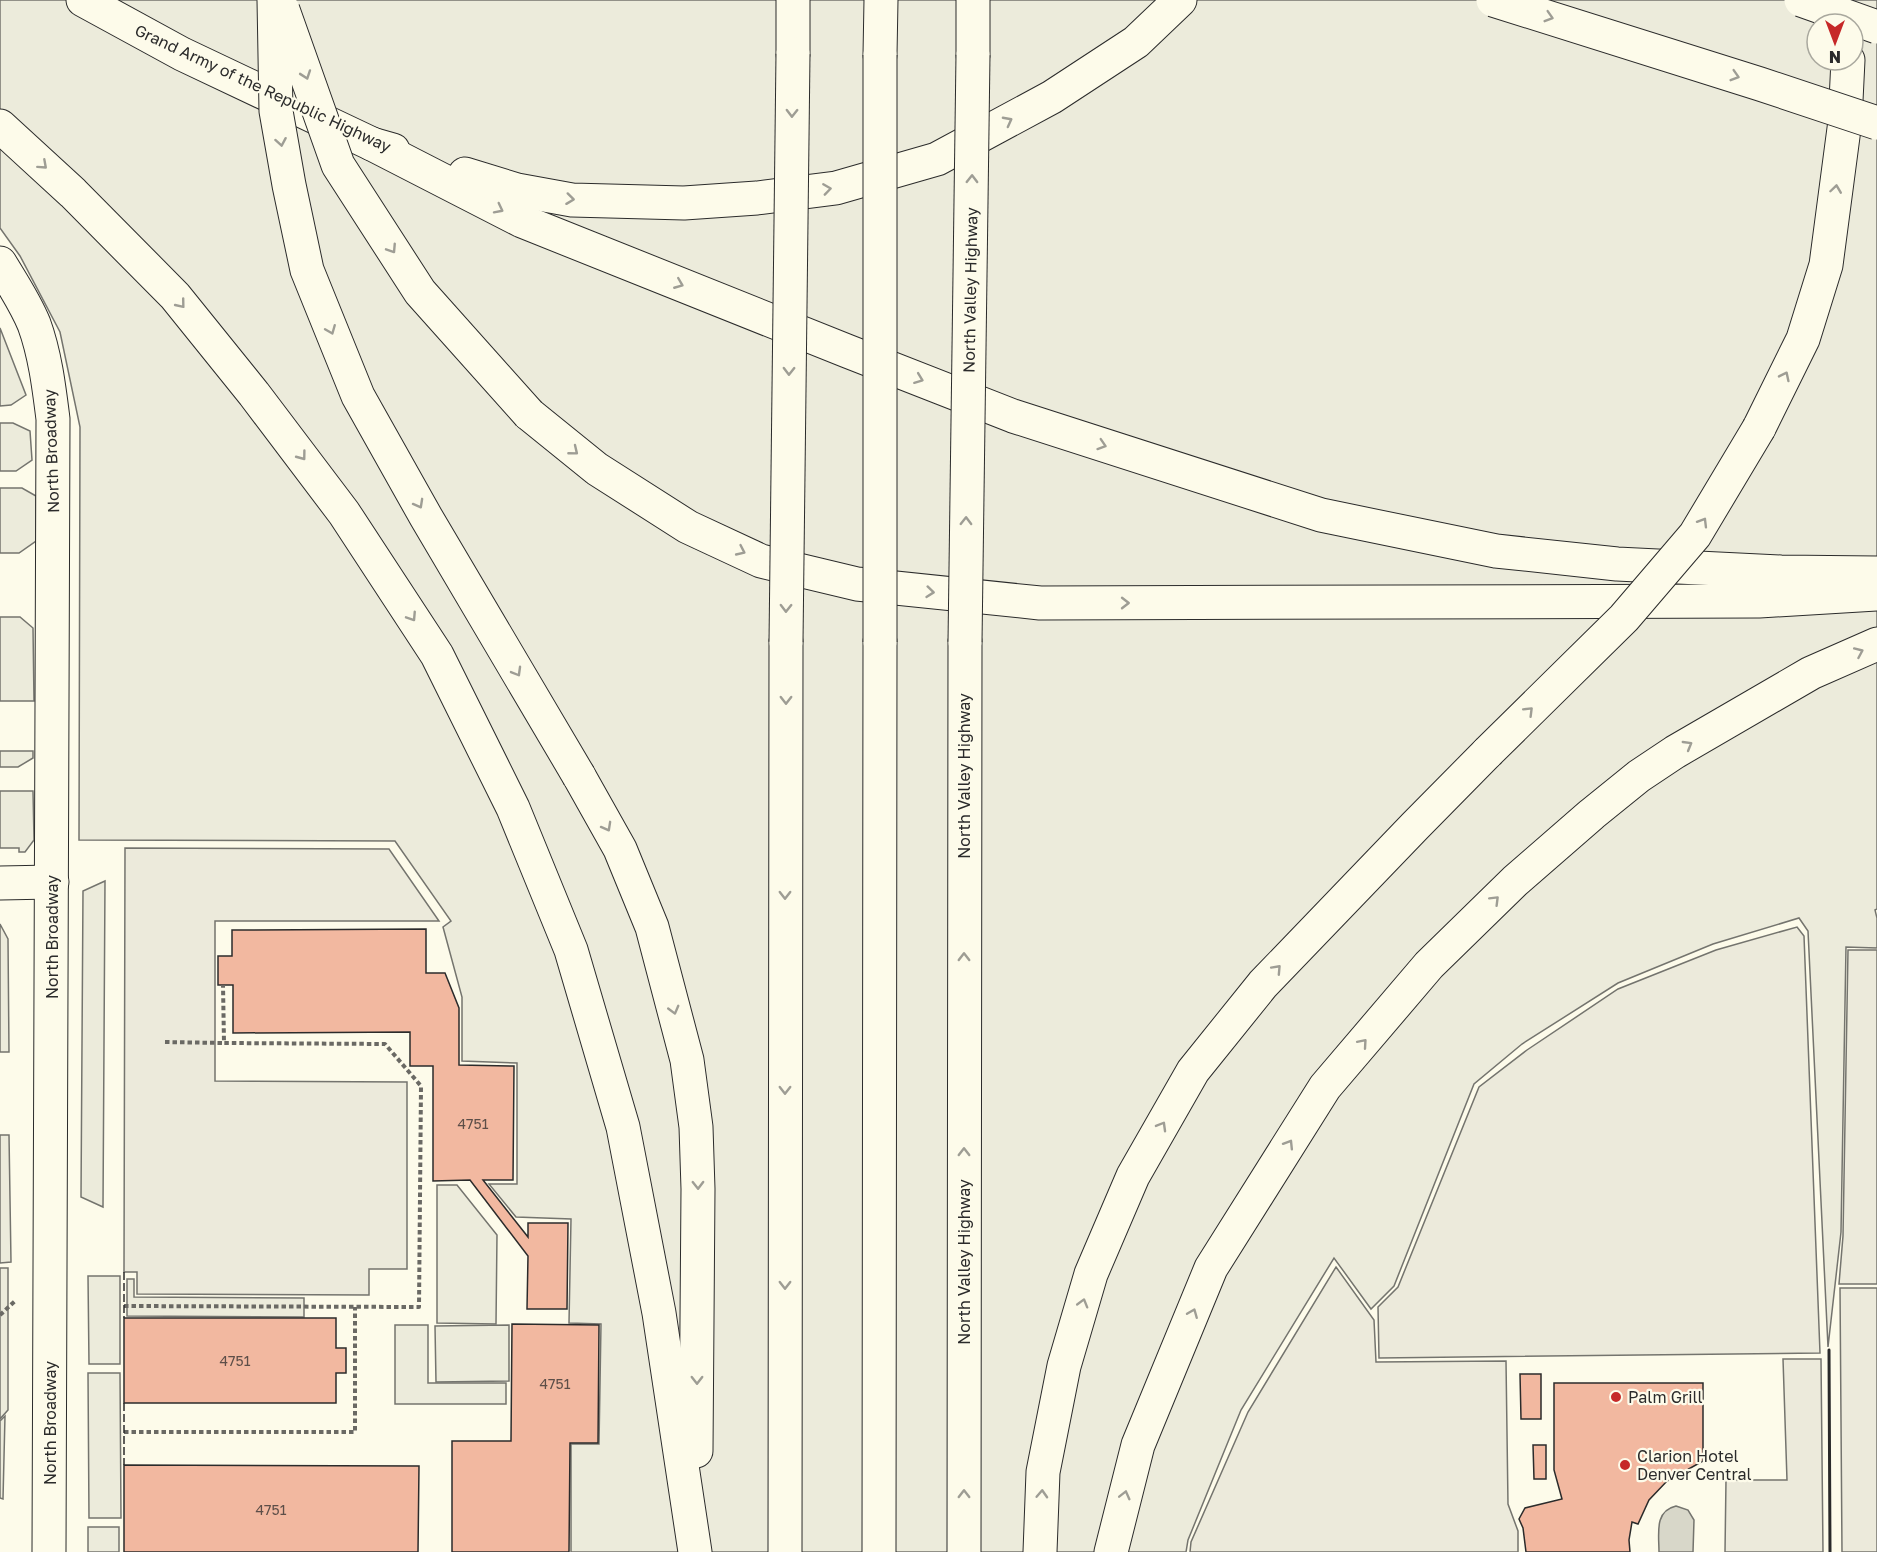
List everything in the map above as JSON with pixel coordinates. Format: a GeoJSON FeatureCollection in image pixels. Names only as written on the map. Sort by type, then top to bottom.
{"type":"FeatureCollection","features":[{"type":"Feature","properties":{"kind":"main road","name":"Grand Army of the Republic Highway"},"geometry":{"type":"LineString","coordinates":[[83,0],[182,54],[372,144],[517,190],[572,200],[684,203],[757,198],[836,188],[937,159],[1052,97],[1136,42],[1180,0]]}},
{"type":"Feature","properties":{"kind":"main road"},"geometry":{"type":"LineString","coordinates":[[274,0],[276,111],[307,270],[358,396],[620,849],[652,927],[687,1060],[696,1127],[698,1189],[695,1552]]}},
{"type":"Feature","properties":{"kind":"main road"},"geometry":{"type":"LineString","coordinates":[[281,0],[338,165],[420,292],[529,414],[597,469],[688,527],[761,561],[857,584],[1040,603],[1760,601],[1877,594]]}},
{"type":"Feature","properties":{"kind":"main road"},"geometry":{"type":"LineString","coordinates":[[785,1552],[786,642],[793,0]]}},
{"type":"Feature","properties":{"kind":"main road"},"geometry":{"type":"LineString","coordinates":[[879,1552],[881,0]]}},
{"type":"Feature","properties":{"kind":"main road","name":"North Valley Highway"},"geometry":{"type":"LineString","coordinates":[[964,1552],[965,642],[973,0]]}},
{"type":"Feature","properties":{"kind":"main road"},"geometry":{"type":"LineString","coordinates":[[1493,0],[1877,123]]}},
{"type":"Feature","properties":{"kind":"main road"},"geometry":{"type":"LineString","coordinates":[[1801,0],[1877,27]]}},
{"type":"Feature","properties":{"kind":"main road"},"geometry":{"type":"LineString","coordinates":[[1040,1552],[1043,1472],[1064,1366],[1091,1274],[1133,1176],[1193,1071],[1263,984],[1414,825],[1624,618],[1695,535],[1760,428],[1803,339],[1826,265],[1845,121],[1847,72]]}},
{"type":"Feature","properties":{"kind":"main road"},"geometry":{"type":"LineString","coordinates":[[0,126],[73,193],[175,296],[254,394],[344,513],[436,655],[513,808],[571,950],[623,1127],[659,1313],[695,1552]]}},
{"type":"Feature","properties":{"kind":"main road"},"geometry":{"type":"LineString","coordinates":[[372,144],[522,221],[858,356],[1013,416],[1321,515],[1496,551],[1617,564],[1781,572],[1877,573]]}},
{"type":"Feature","properties":{"kind":"main road","name":"North Broadway"},"geometry":{"type":"LineString","coordinates":[[0,263],[34,324],[48,378],[53,419],[50,1552]]}},
{"type":"Feature","properties":{"kind":"main road"},"geometry":{"type":"LineString","coordinates":[[1111,1552],[1138,1445],[1211,1268],[1325,1087],[1429,965],[1460,934],[1515,881],[1639,776],[1675,752],[1811,673],[1877,644]]}},
{"type":"Feature","properties":{"kind":"main road"},"geometry":{"type":"LineString","coordinates":[[0,883],[52,882]]}},
{"type":"Feature","properties":{"kind":"path"},"geometry":{"type":"LineString","coordinates":[[223,985],[224,1043]]}},
{"type":"Feature","properties":{"kind":"path"},"geometry":{"type":"LineString","coordinates":[[124,1306],[419,1307],[421,1086],[385,1044],[165,1042]]}},
{"type":"Feature","properties":{"kind":"path"},"geometry":{"type":"LineString","coordinates":[[124,1432],[355,1432],[355,1307]]}},
{"type":"Feature","properties":{"kind":"shaded area"},"geometry":{"type":"Polygon","coordinates":[[[0,0],[1877,0],[1877,909],[1875,910],[1877,948],[1846,947],[1841,1232],[1828,1347],[1808,931],[1799,918],[1713,944],[1618,983],[1522,1044],[1474,1084],[1394,1286],[1371,1309],[1334,1258],[1241,1410],[1188,1540],[1186,1552],[571,1552],[571,1444],[599,1444],[601,1324],[569,1323],[571,1219],[516,1217],[489,1184],[517,1184],[517,1063],[462,1061],[462,997],[443,927],[451,921],[395,841],[79,840],[80,427],[60,332],[20,256],[0,228],[0,0]]]}},
{"type":"Feature","properties":{"kind":"shaded area"},"geometry":{"type":"Polygon","coordinates":[[[0,328],[26,395],[11,405],[0,406],[0,328]]]}},
{"type":"Feature","properties":{"kind":"shaded area"},"geometry":{"type":"Polygon","coordinates":[[[0,423],[13,423],[30,431],[32,460],[16,471],[0,471],[0,423]]]}},
{"type":"Feature","properties":{"kind":"shaded area"},"geometry":{"type":"Polygon","coordinates":[[[0,488],[22,488],[36,496],[36,541],[19,553],[0,553],[0,488]]]}},
{"type":"Feature","properties":{"kind":"shaded area"},"geometry":{"type":"Polygon","coordinates":[[[0,617],[20,617],[33,628],[34,701],[0,701],[0,617]]]}},
{"type":"Feature","properties":{"kind":"shaded area"},"geometry":{"type":"Polygon","coordinates":[[[0,751],[33,751],[33,758],[18,767],[0,767],[0,751]]]}},
{"type":"Feature","properties":{"kind":"shaded area"},"geometry":{"type":"Polygon","coordinates":[[[0,791],[33,791],[34,840],[25,852],[19,852],[19,848],[0,848],[0,791]]]}},
{"type":"Feature","properties":{"kind":"shaded area"},"geometry":{"type":"Polygon","coordinates":[[[125,848],[389,849],[439,921],[215,921],[215,1081],[407,1082],[407,1269],[369,1269],[369,1295],[137,1294],[137,1272],[124,1272],[125,848]]]}},
{"type":"Feature","properties":{"kind":"shaded area"},"geometry":{"type":"Polygon","coordinates":[[[105,881],[103,1207],[81,1197],[83,891],[105,881]]]}},
{"type":"Feature","properties":{"kind":"shaded area"},"geometry":{"type":"Polygon","coordinates":[[[0,924],[8,939],[9,1052],[0,1052],[0,924]]]}},
{"type":"Feature","properties":{"kind":"shaded area"},"geometry":{"type":"Polygon","coordinates":[[[1797,927],[1804,936],[1820,1353],[1379,1358],[1378,1307],[1398,1287],[1479,1087],[1527,1050],[1618,989],[1716,950],[1797,927]]]}},
{"type":"Feature","properties":{"kind":"shaded area"},"geometry":{"type":"Polygon","coordinates":[[[1848,950],[1877,950],[1877,1284],[1839,1284],[1843,1236],[1848,950]]]}},
{"type":"Feature","properties":{"kind":"shaded area"},"geometry":{"type":"Polygon","coordinates":[[[0,1135],[9,1135],[11,1262],[0,1263],[0,1135]]]}},
{"type":"Feature","properties":{"kind":"shaded area"},"geometry":{"type":"Polygon","coordinates":[[[437,1185],[457,1185],[497,1235],[496,1324],[437,1323],[437,1185]]]}},
{"type":"Feature","properties":{"kind":"shaded area"},"geometry":{"type":"Polygon","coordinates":[[[1336,1267],[1374,1320],[1376,1362],[1506,1361],[1508,1504],[1518,1531],[1518,1552],[1190,1552],[1191,1542],[1248,1412],[1336,1267]]]}},
{"type":"Feature","properties":{"kind":"shaded area"},"geometry":{"type":"Polygon","coordinates":[[[0,1268],[8,1268],[8,1410],[0,1419],[0,1268]]]}},
{"type":"Feature","properties":{"kind":"shaded area"},"geometry":{"type":"Polygon","coordinates":[[[88,1276],[120,1276],[120,1364],[89,1364],[88,1276]]]}},
{"type":"Feature","properties":{"kind":"shaded area"},"geometry":{"type":"Polygon","coordinates":[[[127,1279],[134,1279],[134,1297],[304,1298],[304,1317],[127,1316],[127,1279]]]}},
{"type":"Feature","properties":{"kind":"shaded area"},"geometry":{"type":"Polygon","coordinates":[[[1840,1288],[1877,1288],[1877,1552],[1842,1552],[1840,1288]]]}},
{"type":"Feature","properties":{"kind":"shaded area"},"geometry":{"type":"Polygon","coordinates":[[[395,1325],[428,1325],[428,1383],[506,1383],[506,1404],[395,1404],[395,1325]]]}},
{"type":"Feature","properties":{"kind":"shaded area"},"geometry":{"type":"Polygon","coordinates":[[[509,1325],[509,1381],[436,1382],[435,1326],[509,1325]]]}},
{"type":"Feature","properties":{"kind":"shaded area"},"geometry":{"type":"Polygon","coordinates":[[[1783,1359],[1821,1359],[1823,1552],[1725,1552],[1726,1480],[1787,1480],[1783,1359]]]}},
{"type":"Feature","properties":{"kind":"shaded area"},"geometry":{"type":"Polygon","coordinates":[[[88,1373],[120,1373],[121,1518],[89,1518],[88,1373]]]}},
{"type":"Feature","properties":{"kind":"shaded area"},"geometry":{"type":"Polygon","coordinates":[[[5,1416],[3,1499],[0,1498],[0,1421],[5,1416]]]}},
{"type":"Feature","properties":{"kind":"shaded area"},"geometry":{"type":"Polygon","coordinates":[[[1676,1506],[1688,1510],[1694,1520],[1693,1552],[1659,1552],[1661,1518],[1669,1509],[1676,1506]]]}},
{"type":"Feature","properties":{"kind":"shaded area"},"geometry":{"type":"Polygon","coordinates":[[[88,1527],[119,1527],[119,1552],[88,1552],[88,1527]]]}},
{"type":"Feature","properties":{"kind":"building"},"geometry":{"type":"Polygon","coordinates":[[[426,929],[426,973],[445,973],[459,1008],[459,1065],[514,1066],[513,1180],[483,1180],[528,1237],[528,1223],[568,1223],[567,1309],[527,1309],[528,1256],[470,1180],[433,1181],[433,1066],[410,1066],[410,1032],[233,1033],[233,985],[218,985],[218,956],[232,956],[232,930],[426,929]]]}},
{"type":"Feature","properties":{"kind":"building"},"geometry":{"type":"Polygon","coordinates":[[[124,1318],[336,1318],[336,1348],[346,1348],[346,1373],[336,1373],[336,1403],[124,1403],[124,1318]]]}},
{"type":"Feature","properties":{"kind":"building"},"geometry":{"type":"Polygon","coordinates":[[[512,1324],[599,1325],[598,1443],[570,1443],[569,1552],[452,1552],[452,1441],[511,1441],[512,1324]]]}},
{"type":"Feature","properties":{"kind":"building"},"geometry":{"type":"Polygon","coordinates":[[[1520,1374],[1541,1374],[1541,1419],[1521,1419],[1520,1374]]]}},
{"type":"Feature","properties":{"kind":"building","name":"Clarion Hotel Denver Central"},"geometry":{"type":"Polygon","coordinates":[[[1554,1383],[1703,1383],[1703,1461],[1667,1481],[1649,1500],[1638,1524],[1632,1522],[1630,1552],[1526,1552],[1523,1528],[1519,1519],[1525,1508],[1562,1499],[1554,1470],[1554,1383]]]}},
{"type":"Feature","properties":{"kind":"building"},"geometry":{"type":"Polygon","coordinates":[[[1533,1445],[1546,1445],[1546,1479],[1534,1479],[1533,1445]]]}},
{"type":"Feature","properties":{"kind":"building"},"geometry":{"type":"Polygon","coordinates":[[[124,1465],[419,1466],[418,1552],[124,1552],[124,1465]]]}},
{"type":"Feature","properties":{"kind":"fence"},"geometry":{"type":"LineString","coordinates":[[124,1272],[124,1318]]}},
{"type":"Feature","properties":{"kind":"fence"},"geometry":{"type":"LineString","coordinates":[[124,1403],[124,1465]]}},
{"type":"Feature","properties":{"kind":"wall"},"geometry":{"type":"LineString","coordinates":[[1829,1350],[1830,1552]]}},
{"type":"Feature","properties":{"kind":"place","name":"Palm Grill"},"geometry":{"type":"Point","coordinates":[1616,1397]}},
{"type":"Feature","properties":{"kind":"place","name":"Clarion Hotel Denver Central"},"geometry":{"type":"Point","coordinates":[1625,1465]}}]}
